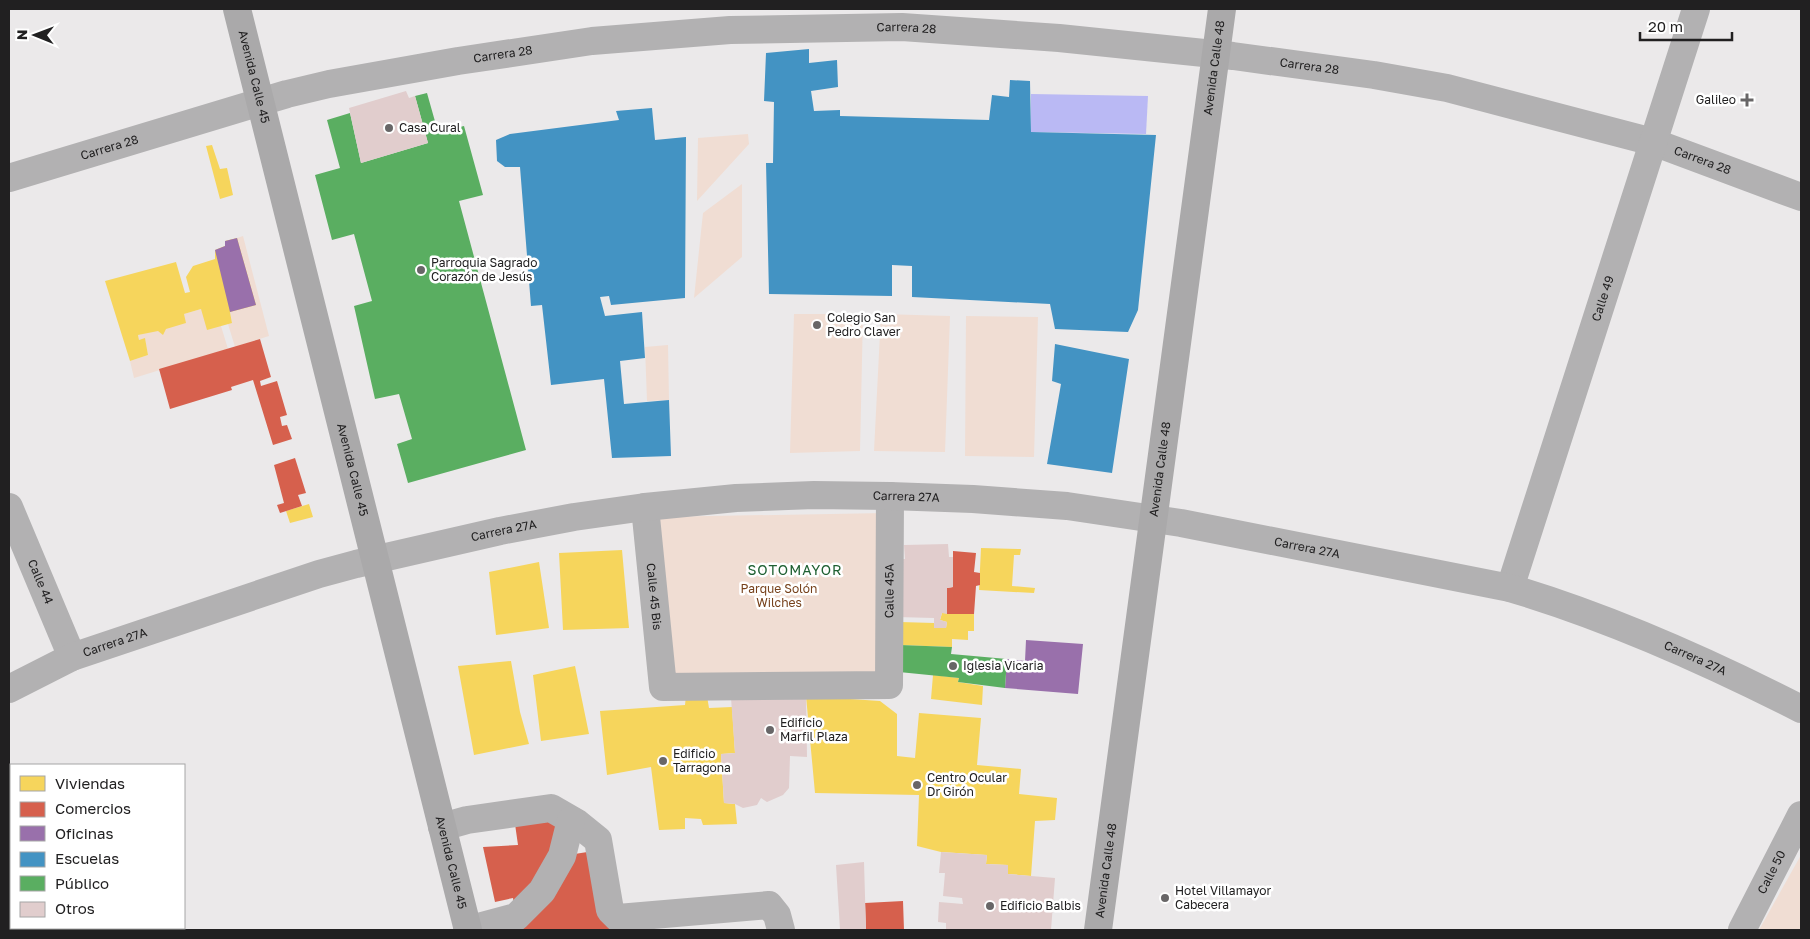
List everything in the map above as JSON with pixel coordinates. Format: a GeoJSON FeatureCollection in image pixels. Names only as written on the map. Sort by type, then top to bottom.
{"type":"FeatureCollection","features":[{"type":"Feature","properties":{"kind":"main road","name":"Avenida Calle 45"},"geometry":{"type":"LineString","coordinates":[[237,9],[468,930]]}},
{"type":"Feature","properties":{"kind":"main road","name":"Avenida Calle 48"},"geometry":{"type":"LineString","coordinates":[[1098,930],[1222,9]]}},
{"type":"Feature","properties":{"kind":"street","name":"Calle 49"},"geometry":{"type":"LineString","coordinates":[[1510,588],[1696,9]]}},
{"type":"Feature","properties":{"kind":"street","name":"Carrera 28"},"geometry":{"type":"LineString","coordinates":[[9,178],[260,102],[329,84],[458,61],[730,19],[902,27],[1059,38],[1216,54],[1374,75],[1447,88],[1653,142],[1801,197]]}},
{"type":"Feature","properties":{"kind":"street","name":"Carrera 27A"},"geometry":{"type":"LineString","coordinates":[[9,690],[72,658],[319,574],[375,559],[500,531],[574,517],[645,507],[736,498],[890,496],[973,499],[1068,506],[1153,518],[1510,588],[1618,625],[1704,661],[1801,709]]}},
{"type":"Feature","properties":{"kind":"street","name":"Calle 45A"},"geometry":{"type":"LineString","coordinates":[[663,687],[889,684],[890,496]]}},
{"type":"Feature","properties":{"kind":"street","name":"Calle 44"},"geometry":{"type":"LineString","coordinates":[[9,507],[72,658]]}},
{"type":"Feature","properties":{"kind":"street","name":"Calle 45 Bis"},"geometry":{"type":"LineString","coordinates":[[645,507],[663,687]]}},
{"type":"Feature","properties":{"kind":"street"},"geometry":{"type":"LineString","coordinates":[[442,827],[467,820],[550,808],[571,820],[598,840],[610,910],[618,918],[769,905],[777,915],[781,930]]}},
{"type":"Feature","properties":{"kind":"street","name":"Calle 50"},"geometry":{"type":"LineString","coordinates":[[1742,930],[1801,815]]}},
{"type":"Feature","properties":{"kind":"street"},"geometry":{"type":"LineString","coordinates":[[468,930],[516,918],[542,891],[562,856],[571,820]]}},
{"type":"Feature","properties":{"kind":"green space"},"geometry":{"type":"Polygon","coordinates":[[[748,134],[749,144],[697,201],[698,138],[748,134]]]}},
{"type":"Feature","properties":{"kind":"green space"},"geometry":{"type":"Polygon","coordinates":[[[742,184],[742,257],[694,298],[703,213],[742,184]]]}},
{"type":"Feature","properties":{"kind":"green space"},"geometry":{"type":"Polygon","coordinates":[[[243,236],[269,336],[235,347],[228,324],[232,322],[230,312],[237,238],[243,236]]]}},
{"type":"Feature","properties":{"kind":"green space"},"geometry":{"type":"Polygon","coordinates":[[[201,309],[221,326],[228,349],[134,378],[130,361],[148,355],[145,339],[139,340],[138,335],[185,323],[184,314],[201,309]]]}},
{"type":"Feature","properties":{"kind":"green space"},"geometry":{"type":"Polygon","coordinates":[[[794,314],[863,314],[860,451],[790,453],[794,314]]]}},
{"type":"Feature","properties":{"kind":"green space"},"geometry":{"type":"Polygon","coordinates":[[[881,314],[950,316],[945,452],[874,451],[881,314]]]}},
{"type":"Feature","properties":{"kind":"green space"},"geometry":{"type":"Polygon","coordinates":[[[966,316],[1038,317],[1034,457],[965,456],[966,316]]]}},
{"type":"Feature","properties":{"kind":"green space"},"geometry":{"type":"Polygon","coordinates":[[[668,345],[669,400],[647,401],[645,347],[668,345]]]}},
{"type":"Feature","properties":{"kind":"green space","name":"Parque Solón Wilches"},"geometry":{"type":"Polygon","coordinates":[[[886,513],[884,678],[668,678],[655,517],[886,513]]]}},
{"type":"Feature","properties":{"kind":"green space"},"geometry":{"type":"Polygon","coordinates":[[[1801,855],[1801,930],[1759,930],[1801,855]]]}},
{"type":"Feature","properties":{"kind":"water"},"geometry":{"type":"Polygon","coordinates":[[[1031,94],[1148,96],[1146,134],[1031,132],[1031,94]]]}},
{"type":"Feature","properties":{"kind":"building: Viviendas"},"geometry":{"type":"Polygon","coordinates":[[[212,145],[220,169],[227,168],[233,195],[220,199],[206,146],[212,145]]]}},
{"type":"Feature","properties":{"kind":"building: Viviendas"},"geometry":{"type":"Polygon","coordinates":[[[237,238],[256,305],[230,312],[232,323],[207,330],[201,309],[184,314],[186,323],[166,329],[163,335],[158,331],[138,335],[139,340],[145,338],[148,355],[130,361],[105,281],[176,262],[185,293],[190,292],[186,277],[193,266],[215,259],[215,250],[225,246],[225,241],[237,238]]]}},
{"type":"Feature","properties":{"kind":"building: Viviendas"},"geometry":{"type":"Polygon","coordinates":[[[309,504],[313,517],[290,523],[286,511],[309,504]]]}},
{"type":"Feature","properties":{"kind":"building: Viviendas"},"geometry":{"type":"Polygon","coordinates":[[[981,548],[1021,549],[1020,555],[1014,555],[1012,586],[1035,588],[1034,593],[979,590],[981,548]]]}},
{"type":"Feature","properties":{"kind":"building: Viviendas"},"geometry":{"type":"Polygon","coordinates":[[[622,550],[629,628],[563,630],[559,553],[622,550]]]}},
{"type":"Feature","properties":{"kind":"building: Viviendas"},"geometry":{"type":"Polygon","coordinates":[[[539,562],[549,628],[496,635],[489,572],[539,562]]]}},
{"type":"Feature","properties":{"kind":"building: Viviendas"},"geometry":{"type":"Polygon","coordinates":[[[942,613],[974,614],[974,631],[968,631],[968,640],[952,639],[952,647],[900,645],[900,622],[934,623],[934,628],[946,628],[947,622],[940,620],[942,613]]]}},
{"type":"Feature","properties":{"kind":"building: Viviendas"},"geometry":{"type":"Polygon","coordinates":[[[511,661],[520,712],[529,744],[474,755],[458,666],[511,661]]]}},
{"type":"Feature","properties":{"kind":"building: Viviendas"},"geometry":{"type":"Polygon","coordinates":[[[575,666],[589,734],[541,741],[533,675],[575,666]]]}},
{"type":"Feature","properties":{"kind":"building: Viviendas"},"geometry":{"type":"Polygon","coordinates":[[[933,675],[959,678],[958,682],[983,686],[982,705],[931,699],[933,675]]]}},
{"type":"Feature","properties":{"kind":"building: Viviendas","name":"Edificio Tarragona"},"geometry":{"type":"Polygon","coordinates":[[[686,696],[707,696],[709,708],[732,707],[735,753],[721,754],[724,803],[735,804],[737,824],[703,825],[701,819],[685,818],[685,829],[659,830],[651,767],[607,775],[600,711],[685,705],[686,696]]]}},
{"type":"Feature","properties":{"kind":"building: Viviendas","name":"Centro Ocular Dr Girón"},"geometry":{"type":"Polygon","coordinates":[[[806,696],[880,701],[897,714],[897,756],[915,758],[919,713],[981,718],[977,765],[1021,769],[1019,794],[1057,798],[1055,820],[1035,821],[1031,876],[1008,874],[1008,865],[986,864],[987,855],[941,852],[917,846],[919,795],[815,793],[806,696]]]}},
{"type":"Feature","properties":{"kind":"building: Comercios"},"geometry":{"type":"Polygon","coordinates":[[[260,339],[271,377],[260,381],[261,386],[277,381],[287,415],[280,417],[282,426],[287,425],[292,439],[273,445],[253,380],[231,387],[232,390],[170,409],[159,369],[260,339]]]}},
{"type":"Feature","properties":{"kind":"building: Comercios"},"geometry":{"type":"Polygon","coordinates":[[[295,458],[306,493],[298,495],[302,506],[280,513],[277,505],[284,503],[274,465],[295,458]]]}},
{"type":"Feature","properties":{"kind":"building: Comercios"},"geometry":{"type":"Polygon","coordinates":[[[953,551],[976,553],[974,572],[980,573],[980,585],[976,586],[974,614],[947,614],[947,588],[953,587],[953,551]]]}},
{"type":"Feature","properties":{"kind":"building: Comercios"},"geometry":{"type":"Polygon","coordinates":[[[557,817],[562,856],[600,850],[613,930],[518,930],[513,898],[495,902],[483,847],[518,845],[515,824],[557,817]]]}},
{"type":"Feature","properties":{"kind":"building: Comercios"},"geometry":{"type":"Polygon","coordinates":[[[903,901],[904,930],[866,930],[865,903],[903,901]]]}},
{"type":"Feature","properties":{"kind":"building: Oficinas"},"geometry":{"type":"Polygon","coordinates":[[[237,238],[256,305],[230,312],[215,250],[225,246],[225,241],[237,238]]]}},
{"type":"Feature","properties":{"kind":"building: Oficinas"},"geometry":{"type":"Polygon","coordinates":[[[1026,640],[1083,644],[1078,694],[1005,688],[1007,659],[1025,661],[1026,640]]]}},
{"type":"Feature","properties":{"kind":"building: Escuelas"},"geometry":{"type":"Polygon","coordinates":[[[809,49],[809,63],[837,60],[838,87],[811,91],[814,111],[840,110],[840,116],[989,120],[992,95],[1009,97],[1010,80],[1030,81],[1031,132],[1156,135],[1138,310],[1128,332],[1055,329],[1050,304],[912,297],[912,266],[892,265],[892,296],[769,294],[766,163],[773,163],[774,102],[764,101],[766,53],[809,49]]]}},
{"type":"Feature","properties":{"kind":"building: Escuelas"},"geometry":{"type":"Polygon","coordinates":[[[652,108],[655,140],[686,137],[685,298],[611,305],[609,296],[600,297],[605,316],[642,312],[645,358],[620,361],[624,404],[669,400],[671,456],[612,458],[604,379],[551,385],[542,305],[531,306],[520,167],[505,167],[497,161],[496,140],[510,134],[619,120],[616,111],[652,108]]]}},
{"type":"Feature","properties":{"kind":"building: Escuelas"},"geometry":{"type":"Polygon","coordinates":[[[1055,344],[1129,359],[1112,473],[1047,464],[1061,384],[1052,381],[1055,344]]]}},
{"type":"Feature","properties":{"kind":"building: Público","name":"Parroquia Sagrado Corazón de Jesús"},"geometry":{"type":"Polygon","coordinates":[[[427,93],[438,132],[464,126],[483,195],[459,201],[526,450],[408,483],[397,444],[412,439],[399,394],[375,399],[354,306],[372,301],[354,234],[332,240],[315,175],[340,168],[327,120],[350,113],[361,163],[428,143],[415,96],[427,93]]]}},
{"type":"Feature","properties":{"kind":"building: Público","name":"Iglesia Vicaria"},"geometry":{"type":"Polygon","coordinates":[[[900,645],[952,647],[951,654],[1007,659],[1005,688],[958,682],[959,678],[899,672],[900,645]]]}},
{"type":"Feature","properties":{"kind":"building: Otros","name":"Casa Cural"},"geometry":{"type":"Polygon","coordinates":[[[406,91],[409,98],[415,96],[428,143],[361,163],[349,108],[406,91]]]}},
{"type":"Feature","properties":{"kind":"building: Otros"},"geometry":{"type":"Polygon","coordinates":[[[948,544],[949,557],[953,557],[953,587],[947,588],[947,614],[942,613],[940,620],[947,622],[946,628],[934,628],[934,618],[896,617],[901,559],[905,559],[904,545],[948,544]]]}},
{"type":"Feature","properties":{"kind":"building: Otros","name":"Edificio Marfil Plaza"},"geometry":{"type":"Polygon","coordinates":[[[806,696],[807,757],[790,756],[789,788],[783,795],[767,802],[761,798],[757,805],[743,808],[735,804],[724,803],[721,754],[735,753],[731,698],[806,696]]]}},
{"type":"Feature","properties":{"kind":"building: Otros"},"geometry":{"type":"Polygon","coordinates":[[[941,852],[987,855],[986,864],[1008,865],[1008,874],[1055,878],[1051,930],[946,930],[946,923],[938,922],[939,902],[963,904],[962,898],[943,896],[945,873],[939,873],[941,852]]]}},
{"type":"Feature","properties":{"kind":"building: Otros"},"geometry":{"type":"Polygon","coordinates":[[[864,862],[866,930],[840,930],[836,865],[864,862]]]}},
{"type":"Feature","properties":{"kind":"place","name":"Galileo"},"geometry":{"type":"Point","coordinates":[1747,100]}},
{"type":"Feature","properties":{"kind":"place","name":"Casa Cural"},"geometry":{"type":"Point","coordinates":[389,128]}},
{"type":"Feature","properties":{"kind":"place","name":"Parroquia Sagrado Corazón de Jesús"},"geometry":{"type":"Point","coordinates":[421,270]}},
{"type":"Feature","properties":{"kind":"place","name":"Colegio San Pedro Claver"},"geometry":{"type":"Point","coordinates":[817,325]}},
{"type":"Feature","properties":{"kind":"place","name":"Iglesia Vicaria"},"geometry":{"type":"Point","coordinates":[953,666]}},
{"type":"Feature","properties":{"kind":"place","name":"Edificio Marfil Plaza"},"geometry":{"type":"Point","coordinates":[770,730]}},
{"type":"Feature","properties":{"kind":"place","name":"Edificio Tarragona"},"geometry":{"type":"Point","coordinates":[663,761]}},
{"type":"Feature","properties":{"kind":"place","name":"Centro Ocular Dr Girón"},"geometry":{"type":"Point","coordinates":[917,785]}},
{"type":"Feature","properties":{"kind":"place","name":"Hotel Villamayor Cabecera"},"geometry":{"type":"Point","coordinates":[1165,898]}},
{"type":"Feature","properties":{"kind":"place","name":"Edificio Balbis"},"geometry":{"type":"Point","coordinates":[990,906]}},
{"type":"Feature","properties":{"kind":"district","name":"SOTOMAYOR"},"geometry":{"type":"Point","coordinates":[795,570]}}]}
